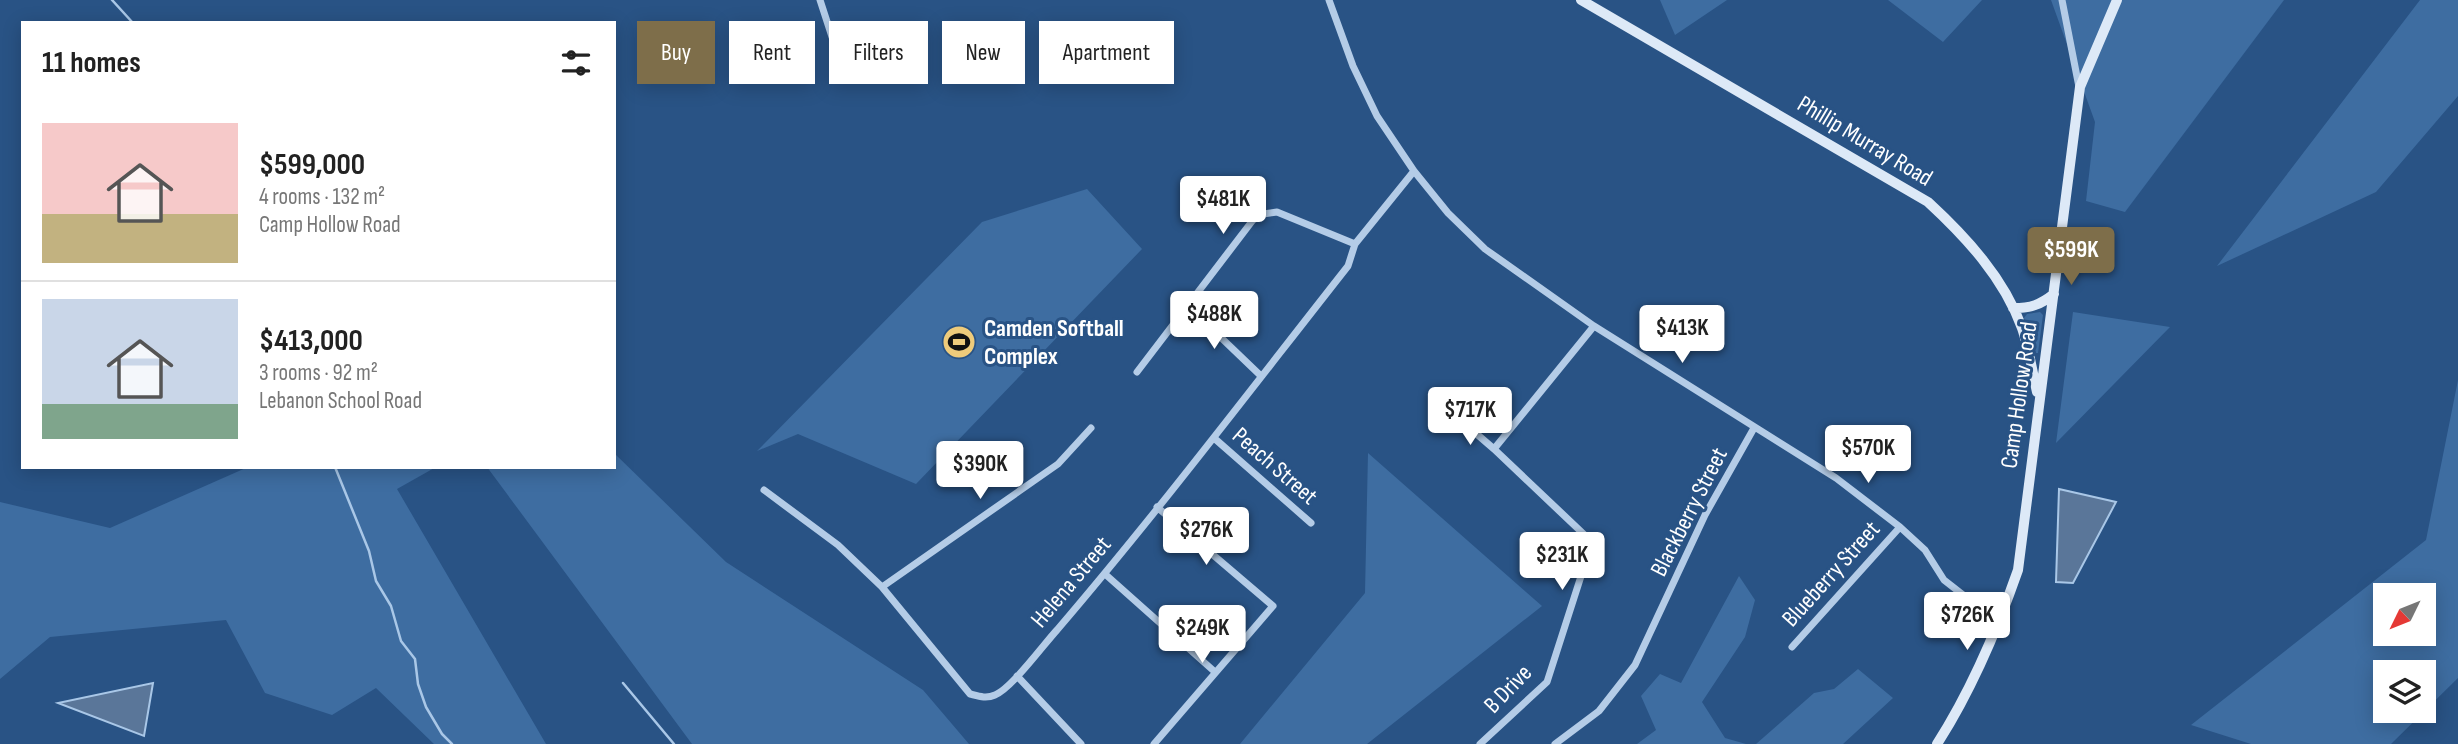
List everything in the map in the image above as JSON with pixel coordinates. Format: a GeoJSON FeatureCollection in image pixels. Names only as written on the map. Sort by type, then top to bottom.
{"type":"FeatureCollection","features":[{"type":"Feature","properties":{"kind":"main road","name":"Phillip Murray Road"},"geometry":{"type":"LineString","coordinates":[[1581,0],[1928,202],[1961,232],[1987,266],[2013,308],[2022,327],[2039,398]]}},
{"type":"Feature","properties":{"kind":"main road","name":"Camp Hollow Road"},"geometry":{"type":"LineString","coordinates":[[1937,744],[1999,623],[2018,570],[2080,87],[2117,0]]}},
{"type":"Feature","properties":{"kind":"main road"},"geometry":{"type":"LineString","coordinates":[[2013,308],[2031,308],[2054,294]]}},
{"type":"Feature","properties":{"kind":"street"},"geometry":{"type":"LineString","coordinates":[[820,0],[829,28]]}},
{"type":"Feature","properties":{"kind":"street"},"geometry":{"type":"LineString","coordinates":[[1329,0],[1353,66],[1377,116],[1414,171],[1447,213],[1485,249],[1594,326],[1836,478],[1900,527],[1925,550],[1944,580],[1999,623]]}},
{"type":"Feature","properties":{"kind":"street"},"geometry":{"type":"LineString","coordinates":[[2062,0],[2080,87]]}},
{"type":"Feature","properties":{"kind":"street","name":"Helena Street"},"geometry":{"type":"LineString","coordinates":[[764,489],[838,545],[882,587],[970,694],[982,698],[997,695],[1017,676],[1105,574],[1214,438],[1348,267],[1356,244],[1414,171]]}},
{"type":"Feature","properties":{"kind":"street"},"geometry":{"type":"LineString","coordinates":[[1138,372],[1253,220],[1263,214],[1277,212],[1356,244]]}},
{"type":"Feature","properties":{"kind":"street"},"geometry":{"type":"LineString","coordinates":[[1187,305],[1261,376]]}},
{"type":"Feature","properties":{"kind":"street"},"geometry":{"type":"LineString","coordinates":[[1494,449],[1594,326]]}},
{"type":"Feature","properties":{"kind":"street","name":"B Drive"},"geometry":{"type":"LineString","coordinates":[[1464,423],[1592,542],[1547,682],[1480,744]]}},
{"type":"Feature","properties":{"kind":"street"},"geometry":{"type":"LineString","coordinates":[[882,587],[1058,464],[1091,428]]}},
{"type":"Feature","properties":{"kind":"street","name":"Blackberry Street"},"geometry":{"type":"LineString","coordinates":[[1555,744],[1599,711],[1635,665],[1705,515],[1755,428]]}},
{"type":"Feature","properties":{"kind":"street","name":"Peach Street"},"geometry":{"type":"LineString","coordinates":[[1214,438],[1311,523]]}},
{"type":"Feature","properties":{"kind":"street"},"geometry":{"type":"LineString","coordinates":[[1154,744],[1273,606],[1157,507]]}},
{"type":"Feature","properties":{"kind":"street","name":"Blueberry Street"},"geometry":{"type":"LineString","coordinates":[[1792,647],[1900,527]]}},
{"type":"Feature","properties":{"kind":"street"},"geometry":{"type":"LineString","coordinates":[[1105,574],[1215,671]]}},
{"type":"Feature","properties":{"kind":"street"},"geometry":{"type":"LineString","coordinates":[[1017,676],[1081,744]]}},
{"type":"Feature","properties":{"kind":"shaded area"},"geometry":{"type":"Polygon","coordinates":[[[1660,0],[1727,0],[1675,35],[1660,0]]]}},
{"type":"Feature","properties":{"kind":"shaded area"},"geometry":{"type":"Polygon","coordinates":[[[1888,0],[1982,0],[1943,42],[1888,0]]]}},
{"type":"Feature","properties":{"kind":"shaded area"},"geometry":{"type":"Polygon","coordinates":[[[2051,0],[2284,0],[2125,212],[2086,201],[2095,122],[2051,0]]]}},
{"type":"Feature","properties":{"kind":"shaded area"},"geometry":{"type":"Polygon","coordinates":[[[2420,0],[2458,0],[2458,96],[2376,192],[2217,266],[2420,0]]]}},
{"type":"Feature","properties":{"kind":"shaded area","name":"Camden Softball Complex"},"geometry":{"type":"Polygon","coordinates":[[[1087,189],[1142,249],[916,484],[798,434],[757,451],[982,222],[1087,189]]]}},
{"type":"Feature","properties":{"kind":"shaded area"},"geometry":{"type":"Polygon","coordinates":[[[2040,312],[2043,315],[2036,353],[2024,318],[2027,314],[2040,312]]]}},
{"type":"Feature","properties":{"kind":"shaded area"},"geometry":{"type":"Polygon","coordinates":[[[2073,312],[2170,327],[2056,443],[2073,312]]]}},
{"type":"Feature","properties":{"kind":"shaded area"},"geometry":{"type":"Polygon","coordinates":[[[2458,380],[2458,678],[2436,700],[2436,660],[2373,660],[2373,723],[2412,723],[2391,744],[2251,744],[2191,725],[2426,540],[2458,380]]]}},
{"type":"Feature","properties":{"kind":"shaded area"},"geometry":{"type":"Polygon","coordinates":[[[1368,453],[1542,606],[1367,744],[1240,744],[1365,593],[1368,453]]]}},
{"type":"Feature","properties":{"kind":"shaded area"},"geometry":{"type":"Polygon","coordinates":[[[616,455],[726,562],[923,690],[969,744],[692,744],[488,469],[616,469],[616,455]]]}},
{"type":"Feature","properties":{"kind":"shaded area"},"geometry":{"type":"Polygon","coordinates":[[[243,469],[432,469],[397,489],[546,744],[434,744],[376,688],[332,715],[265,693],[226,620],[50,637],[0,679],[0,502],[110,528],[243,469]]]}},
{"type":"Feature","properties":{"kind":"shaded area"},"geometry":{"type":"Polygon","coordinates":[[[2059,489],[2116,502],[2073,583],[2056,582],[2059,489]]]}},
{"type":"Feature","properties":{"kind":"shaded area"},"geometry":{"type":"Polygon","coordinates":[[[1739,576],[1755,600],[1745,637],[1702,702],[1725,738],[1746,744],[1637,744],[1656,730],[1641,696],[1660,674],[1681,683],[1739,576]]]}},
{"type":"Feature","properties":{"kind":"shaded area"},"geometry":{"type":"Polygon","coordinates":[[[1858,669],[1893,698],[1843,744],[1756,744],[1814,693],[1834,689],[1858,669]]]}},
{"type":"Feature","properties":{"kind":"shaded area"},"geometry":{"type":"Polygon","coordinates":[[[153,683],[144,736],[58,703],[153,683]]]}},
{"type":"Feature","properties":{"kind":"waterway"},"geometry":{"type":"LineString","coordinates":[[112,0],[131,21]]}},
{"type":"Feature","properties":{"kind":"waterway"},"geometry":{"type":"LineString","coordinates":[[336,469],[369,551],[376,581],[391,606],[401,641],[415,659],[418,684],[426,707],[442,734],[452,744]]}},
{"type":"Feature","properties":{"kind":"waterway"},"geometry":{"type":"LineString","coordinates":[[623,683],[674,744]]}},
{"type":"Feature","properties":{"kind":"place","name":"Camden Softball Complex"},"geometry":{"type":"Point","coordinates":[959,342]}}]}
